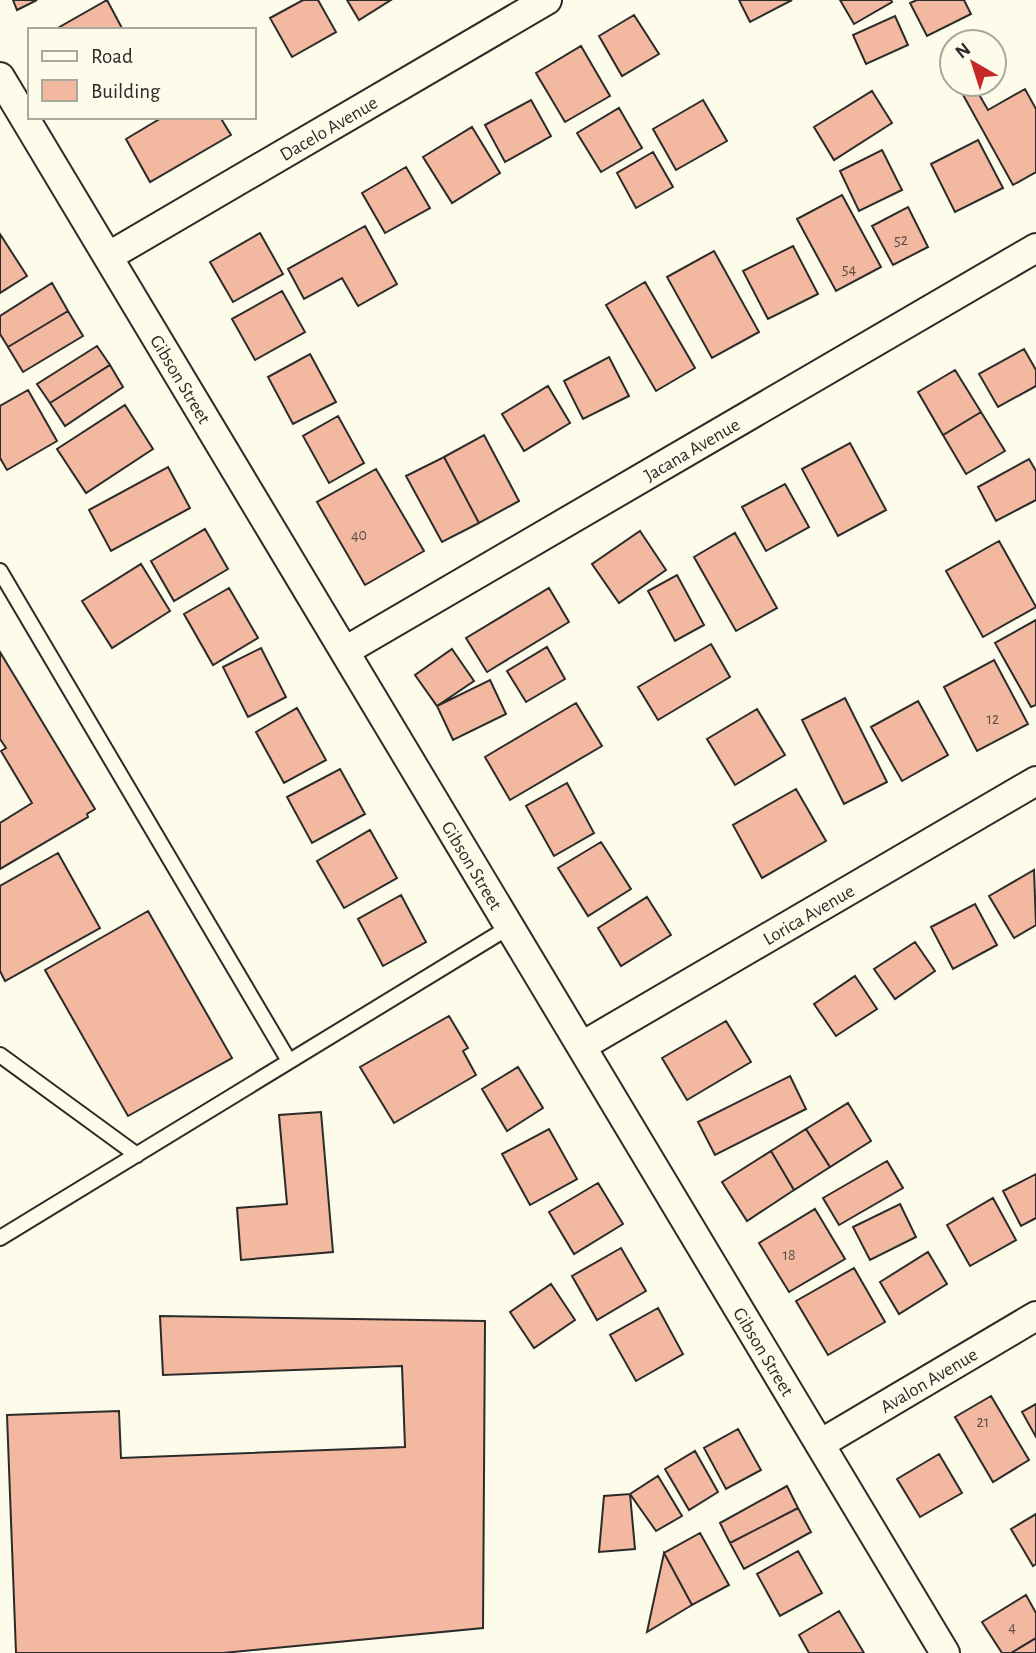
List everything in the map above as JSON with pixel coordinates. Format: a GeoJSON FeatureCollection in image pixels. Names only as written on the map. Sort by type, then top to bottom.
{"type":"FeatureCollection","features":[{"type":"Feature","properties":{"kind":"street","name":"Dacelo Avenue"},"geometry":{"type":"LineString","coordinates":[[109,256],[547,0]]}},
{"type":"Feature","properties":{"kind":"street","name":"Gibson Street"},"geometry":{"type":"LineString","coordinates":[[0,76],[945,1653]]}},
{"type":"Feature","properties":{"kind":"street","name":"Jacana Avenue"},"geometry":{"type":"LineString","coordinates":[[345,651],[1036,248]]}},
{"type":"Feature","properties":{"kind":"street","name":"Lorica Avenue"},"geometry":{"type":"LineString","coordinates":[[582,1046],[1036,781]]}},
{"type":"Feature","properties":{"kind":"street","name":"Avalon Avenue"},"geometry":{"type":"LineString","coordinates":[[820,1444],[1036,1316]]}},
{"type":"Feature","properties":{"kind":"lane"},"geometry":{"type":"LineString","coordinates":[[0,571],[289,1061]]}},
{"type":"Feature","properties":{"kind":"lane"},"geometry":{"type":"LineString","coordinates":[[0,1238],[511,926]]}},
{"type":"Feature","properties":{"kind":"lane"},"geometry":{"type":"LineString","coordinates":[[0,1055],[136,1155]]}},
{"type":"Feature","properties":{"kind":"building"},"geometry":{"type":"Polygon","coordinates":[[[13,0],[37,0],[17,10],[13,0]]]}},
{"type":"Feature","properties":{"kind":"building"},"geometry":{"type":"Polygon","coordinates":[[[107,0],[122,28],[58,28],[107,0]]]}},
{"type":"Feature","properties":{"kind":"building"},"geometry":{"type":"Polygon","coordinates":[[[303,0],[318,0],[336,32],[292,57],[270,18],[303,0]]]}},
{"type":"Feature","properties":{"kind":"building"},"geometry":{"type":"Polygon","coordinates":[[[347,0],[391,0],[359,20],[347,0]]]}},
{"type":"Feature","properties":{"kind":"building"},"geometry":{"type":"Polygon","coordinates":[[[739,0],[792,0],[750,22],[739,0]]]}},
{"type":"Feature","properties":{"kind":"building"},"geometry":{"type":"Polygon","coordinates":[[[840,0],[891,0],[892,2],[854,24],[840,0]]]}},
{"type":"Feature","properties":{"kind":"building"},"geometry":{"type":"Polygon","coordinates":[[[917,0],[964,0],[971,14],[938,28],[927,36],[910,3],[917,0]]]}},
{"type":"Feature","properties":{"kind":"building"},"geometry":{"type":"Polygon","coordinates":[[[634,15],[659,54],[622,76],[599,36],[634,15]]]}},
{"type":"Feature","properties":{"kind":"building"},"geometry":{"type":"Polygon","coordinates":[[[895,16],[908,45],[866,64],[853,35],[895,16]]]}},
{"type":"Feature","properties":{"kind":"building"},"geometry":{"type":"Polygon","coordinates":[[[581,46],[610,96],[565,122],[536,73],[581,46]]]}},
{"type":"Feature","properties":{"kind":"building"},"geometry":{"type":"Polygon","coordinates":[[[1025,89],[1036,109],[1036,172],[1013,185],[965,98],[981,98],[988,110],[1025,89]]]}},
{"type":"Feature","properties":{"kind":"building"},"geometry":{"type":"Polygon","coordinates":[[[872,91],[892,123],[834,160],[814,127],[872,91]]]}},
{"type":"Feature","properties":{"kind":"building"},"geometry":{"type":"Polygon","coordinates":[[[531,100],[551,136],[505,162],[485,125],[531,100]]]}},
{"type":"Feature","properties":{"kind":"building"},"geometry":{"type":"Polygon","coordinates":[[[703,100],[727,141],[676,170],[653,129],[703,100]]]}},
{"type":"Feature","properties":{"kind":"building"},"geometry":{"type":"Polygon","coordinates":[[[619,108],[642,148],[601,172],[577,133],[619,108]]]}},
{"type":"Feature","properties":{"kind":"building"},"geometry":{"type":"Polygon","coordinates":[[[160,119],[221,119],[231,135],[150,182],[126,139],[160,119]]]}},
{"type":"Feature","properties":{"kind":"building"},"geometry":{"type":"Polygon","coordinates":[[[472,127],[500,173],[452,203],[423,157],[472,127]]]}},
{"type":"Feature","properties":{"kind":"building"},"geometry":{"type":"Polygon","coordinates":[[[978,140],[1003,188],[955,212],[931,164],[978,140]]]}},
{"type":"Feature","properties":{"kind":"building"},"geometry":{"type":"Polygon","coordinates":[[[882,150],[902,190],[859,211],[840,171],[882,150]]]}},
{"type":"Feature","properties":{"kind":"building"},"geometry":{"type":"Polygon","coordinates":[[[653,152],[673,187],[636,208],[617,173],[653,152]]]}},
{"type":"Feature","properties":{"kind":"building"},"geometry":{"type":"Polygon","coordinates":[[[406,167],[430,208],[385,233],[362,193],[406,167]]]}},
{"type":"Feature","properties":{"kind":"building"},"geometry":{"type":"Polygon","coordinates":[[[842,195],[881,267],[836,291],[797,219],[842,195]]]}},
{"type":"Feature","properties":{"kind":"building"},"geometry":{"type":"Polygon","coordinates":[[[908,207],[928,247],[893,265],[872,226],[908,207]]]}},
{"type":"Feature","properties":{"kind":"building"},"geometry":{"type":"Polygon","coordinates":[[[365,226],[397,284],[358,306],[342,278],[304,299],[288,269],[365,226]]]}},
{"type":"Feature","properties":{"kind":"building"},"geometry":{"type":"Polygon","coordinates":[[[260,233],[283,274],[233,302],[210,262],[260,233]]]}},
{"type":"Feature","properties":{"kind":"building"},"geometry":{"type":"Polygon","coordinates":[[[0,234],[27,276],[0,293],[0,234]]]}},
{"type":"Feature","properties":{"kind":"building"},"geometry":{"type":"Polygon","coordinates":[[[793,246],[818,294],[768,319],[743,271],[793,246]]]}},
{"type":"Feature","properties":{"kind":"building"},"geometry":{"type":"Polygon","coordinates":[[[714,251],[759,332],[712,358],[667,277],[714,251]]]}},
{"type":"Feature","properties":{"kind":"building"},"geometry":{"type":"Polygon","coordinates":[[[645,282],[695,368],[656,391],[606,305],[645,282]]]}},
{"type":"Feature","properties":{"kind":"building"},"geometry":{"type":"Polygon","coordinates":[[[52,283],[68,311],[8,347],[0,334],[0,316],[52,283]]]}},
{"type":"Feature","properties":{"kind":"building"},"geometry":{"type":"Polygon","coordinates":[[[282,291],[305,332],[255,360],[232,319],[282,291]]]}},
{"type":"Feature","properties":{"kind":"building"},"geometry":{"type":"Polygon","coordinates":[[[68,311],[83,336],[23,372],[8,347],[68,311]]]}},
{"type":"Feature","properties":{"kind":"building"},"geometry":{"type":"Polygon","coordinates":[[[97,346],[110,365],[50,403],[37,384],[97,346]]]}},
{"type":"Feature","properties":{"kind":"building"},"geometry":{"type":"Polygon","coordinates":[[[1024,349],[1036,370],[1036,386],[998,407],[979,374],[1024,349]]]}},
{"type":"Feature","properties":{"kind":"building"},"geometry":{"type":"Polygon","coordinates":[[[310,354],[336,402],[293,424],[268,377],[310,354]]]}},
{"type":"Feature","properties":{"kind":"building"},"geometry":{"type":"Polygon","coordinates":[[[609,357],[629,396],[583,419],[564,381],[609,357]]]}},
{"type":"Feature","properties":{"kind":"building"},"geometry":{"type":"Polygon","coordinates":[[[110,365],[123,387],[65,426],[50,403],[110,365]]]}},
{"type":"Feature","properties":{"kind":"building"},"geometry":{"type":"Polygon","coordinates":[[[955,370],[981,412],[943,435],[918,392],[955,370]]]}},
{"type":"Feature","properties":{"kind":"building"},"geometry":{"type":"Polygon","coordinates":[[[548,386],[570,423],[524,451],[502,414],[548,386]]]}},
{"type":"Feature","properties":{"kind":"building"},"geometry":{"type":"Polygon","coordinates":[[[28,390],[57,441],[7,470],[0,458],[0,406],[28,390]]]}},
{"type":"Feature","properties":{"kind":"building"},"geometry":{"type":"Polygon","coordinates":[[[125,405],[153,449],[86,493],[57,449],[125,405]]]}},
{"type":"Feature","properties":{"kind":"building"},"geometry":{"type":"Polygon","coordinates":[[[981,412],[1005,451],[966,474],[943,435],[981,412]]]}},
{"type":"Feature","properties":{"kind":"building"},"geometry":{"type":"Polygon","coordinates":[[[338,416],[364,463],[329,483],[303,436],[338,416]]]}},
{"type":"Feature","properties":{"kind":"building"},"geometry":{"type":"Polygon","coordinates":[[[484,435],[519,501],[479,523],[444,457],[484,435]]]}},
{"type":"Feature","properties":{"kind":"building"},"geometry":{"type":"Polygon","coordinates":[[[850,443],[886,510],[838,536],[802,469],[850,443]]]}},
{"type":"Feature","properties":{"kind":"building"},"geometry":{"type":"Polygon","coordinates":[[[444,457],[479,523],[442,542],[406,476],[444,457]]]}},
{"type":"Feature","properties":{"kind":"building"},"geometry":{"type":"Polygon","coordinates":[[[1029,459],[1036,471],[1036,500],[996,521],[978,487],[1029,459]]]}},
{"type":"Feature","properties":{"kind":"building"},"geometry":{"type":"Polygon","coordinates":[[[168,467],[190,508],[111,551],[89,510],[168,467]]]}},
{"type":"Feature","properties":{"kind":"building"},"geometry":{"type":"Polygon","coordinates":[[[376,469],[424,551],[365,585],[317,502],[376,469]]]}},
{"type":"Feature","properties":{"kind":"building"},"geometry":{"type":"Polygon","coordinates":[[[785,484],[809,527],[766,551],[742,507],[785,484]]]}},
{"type":"Feature","properties":{"kind":"building"},"geometry":{"type":"Polygon","coordinates":[[[205,529],[228,569],[174,601],[151,561],[205,529]]]}},
{"type":"Feature","properties":{"kind":"building"},"geometry":{"type":"Polygon","coordinates":[[[640,531],[666,570],[619,603],[592,564],[640,531]]]}},
{"type":"Feature","properties":{"kind":"building"},"geometry":{"type":"Polygon","coordinates":[[[735,533],[777,608],[736,631],[694,557],[735,533]]]}},
{"type":"Feature","properties":{"kind":"building"},"geometry":{"type":"Polygon","coordinates":[[[999,541],[1036,607],[983,637],[946,571],[999,541]]]}},
{"type":"Feature","properties":{"kind":"building"},"geometry":{"type":"Polygon","coordinates":[[[141,564],[170,611],[112,648],[82,601],[141,564]]]}},
{"type":"Feature","properties":{"kind":"building"},"geometry":{"type":"Polygon","coordinates":[[[677,575],[704,625],[675,641],[648,591],[677,575]]]}},
{"type":"Feature","properties":{"kind":"building"},"geometry":{"type":"Polygon","coordinates":[[[229,588],[258,638],[213,665],[184,614],[229,588]]]}},
{"type":"Feature","properties":{"kind":"building"},"geometry":{"type":"Polygon","coordinates":[[[549,588],[569,622],[487,672],[466,638],[549,588]]]}},
{"type":"Feature","properties":{"kind":"building"},"geometry":{"type":"Polygon","coordinates":[[[1036,620],[1036,705],[1031,707],[995,643],[1036,620]]]}},
{"type":"Feature","properties":{"kind":"building"},"geometry":{"type":"Polygon","coordinates":[[[711,644],[730,677],[658,720],[638,687],[711,644]]]}},
{"type":"Feature","properties":{"kind":"building"},"geometry":{"type":"Polygon","coordinates":[[[547,647],[565,679],[526,702],[507,671],[547,647]]]}},
{"type":"Feature","properties":{"kind":"building"},"geometry":{"type":"Polygon","coordinates":[[[261,648],[286,697],[248,717],[223,667],[261,648]]]}},
{"type":"Feature","properties":{"kind":"building"},"geometry":{"type":"Polygon","coordinates":[[[452,649],[474,681],[437,706],[415,675],[452,649]]]}},
{"type":"Feature","properties":{"kind":"building"},"geometry":{"type":"Polygon","coordinates":[[[0,652],[95,809],[87,814],[88,817],[0,869],[0,823],[32,803],[1,751],[6,748],[0,739],[0,652]]]}},
{"type":"Feature","properties":{"kind":"building"},"geometry":{"type":"Polygon","coordinates":[[[994,660],[1028,724],[977,751],[944,687],[994,660]]]}},
{"type":"Feature","properties":{"kind":"building"},"geometry":{"type":"Polygon","coordinates":[[[490,680],[506,714],[453,740],[437,706],[490,680]]]}},
{"type":"Feature","properties":{"kind":"building"},"geometry":{"type":"Polygon","coordinates":[[[845,698],[887,782],[844,804],[802,720],[845,698]]]}},
{"type":"Feature","properties":{"kind":"building"},"geometry":{"type":"Polygon","coordinates":[[[918,701],[948,755],[902,781],[871,727],[918,701]]]}},
{"type":"Feature","properties":{"kind":"building"},"geometry":{"type":"Polygon","coordinates":[[[576,703],[602,746],[510,800],[485,757],[576,703]]]}},
{"type":"Feature","properties":{"kind":"building"},"geometry":{"type":"Polygon","coordinates":[[[297,708],[326,760],[284,783],[256,732],[297,708]]]}},
{"type":"Feature","properties":{"kind":"building"},"geometry":{"type":"Polygon","coordinates":[[[757,709],[785,755],[735,785],[707,739],[757,709]]]}},
{"type":"Feature","properties":{"kind":"building"},"geometry":{"type":"Polygon","coordinates":[[[340,769],[365,814],[312,843],[287,797],[340,769]]]}},
{"type":"Feature","properties":{"kind":"building"},"geometry":{"type":"Polygon","coordinates":[[[567,783],[594,833],[554,856],[526,806],[567,783]]]}},
{"type":"Feature","properties":{"kind":"building"},"geometry":{"type":"Polygon","coordinates":[[[796,789],[826,841],[762,878],[733,825],[796,789]]]}},
{"type":"Feature","properties":{"kind":"building"},"geometry":{"type":"Polygon","coordinates":[[[370,830],[397,878],[344,908],[317,861],[370,830]]]}},
{"type":"Feature","properties":{"kind":"building"},"geometry":{"type":"Polygon","coordinates":[[[601,842],[631,889],[588,916],[558,868],[601,842]]]}},
{"type":"Feature","properties":{"kind":"building"},"geometry":{"type":"Polygon","coordinates":[[[58,853],[100,928],[5,981],[0,971],[0,886],[58,853]]]}},
{"type":"Feature","properties":{"kind":"building"},"geometry":{"type":"Polygon","coordinates":[[[1034,870],[1036,925],[1014,938],[989,896],[1034,870]]]}},
{"type":"Feature","properties":{"kind":"building"},"geometry":{"type":"Polygon","coordinates":[[[401,895],[426,942],[383,966],[358,919],[401,895]]]}},
{"type":"Feature","properties":{"kind":"building"},"geometry":{"type":"Polygon","coordinates":[[[647,897],[671,935],[621,966],[598,928],[647,897]]]}},
{"type":"Feature","properties":{"kind":"building"},"geometry":{"type":"Polygon","coordinates":[[[975,904],[997,945],[953,969],[931,927],[975,904]]]}},
{"type":"Feature","properties":{"kind":"building"},"geometry":{"type":"Polygon","coordinates":[[[148,911],[232,1058],[128,1116],[45,970],[148,911]]]}},
{"type":"Feature","properties":{"kind":"building"},"geometry":{"type":"Polygon","coordinates":[[[915,942],[935,971],[895,999],[874,969],[915,942]]]}},
{"type":"Feature","properties":{"kind":"building"},"geometry":{"type":"Polygon","coordinates":[[[855,976],[877,1009],[836,1036],[814,1004],[855,976]]]}},
{"type":"Feature","properties":{"kind":"building"},"geometry":{"type":"Polygon","coordinates":[[[449,1016],[468,1048],[463,1051],[476,1075],[394,1123],[360,1067],[449,1016]]]}},
{"type":"Feature","properties":{"kind":"building"},"geometry":{"type":"Polygon","coordinates":[[[726,1021],[751,1062],[687,1100],[662,1058],[726,1021]]]}},
{"type":"Feature","properties":{"kind":"building"},"geometry":{"type":"Polygon","coordinates":[[[518,1067],[543,1108],[507,1131],[482,1089],[518,1067]]]}},
{"type":"Feature","properties":{"kind":"building"},"geometry":{"type":"Polygon","coordinates":[[[790,1076],[806,1109],[715,1155],[698,1122],[790,1076]]]}},
{"type":"Feature","properties":{"kind":"building"},"geometry":{"type":"Polygon","coordinates":[[[848,1103],[871,1141],[830,1167],[806,1129],[848,1103]]]}},
{"type":"Feature","properties":{"kind":"building"},"geometry":{"type":"Polygon","coordinates":[[[321,1112],[333,1252],[241,1260],[237,1208],[287,1204],[279,1115],[321,1112]]]}},
{"type":"Feature","properties":{"kind":"building"},"geometry":{"type":"Polygon","coordinates":[[[549,1129],[577,1179],[530,1205],[502,1154],[549,1129]]]}},
{"type":"Feature","properties":{"kind":"building"},"geometry":{"type":"Polygon","coordinates":[[[806,1129],[830,1167],[794,1190],[771,1151],[806,1129]]]}},
{"type":"Feature","properties":{"kind":"building"},"geometry":{"type":"Polygon","coordinates":[[[771,1151],[794,1190],[747,1221],[722,1182],[771,1151]]]}},
{"type":"Feature","properties":{"kind":"building"},"geometry":{"type":"Polygon","coordinates":[[[887,1161],[903,1188],[839,1225],[823,1198],[887,1161]]]}},
{"type":"Feature","properties":{"kind":"building"},"geometry":{"type":"Polygon","coordinates":[[[1036,1174],[1036,1218],[1021,1226],[1003,1191],[1036,1174]]]}},
{"type":"Feature","properties":{"kind":"building"},"geometry":{"type":"Polygon","coordinates":[[[598,1183],[623,1224],[574,1254],[549,1212],[598,1183]]]}},
{"type":"Feature","properties":{"kind":"building"},"geometry":{"type":"Polygon","coordinates":[[[993,1198],[1016,1240],[970,1266],[947,1225],[993,1198]]]}},
{"type":"Feature","properties":{"kind":"building"},"geometry":{"type":"Polygon","coordinates":[[[900,1204],[916,1237],[870,1260],[853,1227],[900,1204]]]}},
{"type":"Feature","properties":{"kind":"building"},"geometry":{"type":"Polygon","coordinates":[[[815,1209],[845,1259],[789,1292],[759,1243],[815,1209]]]}},
{"type":"Feature","properties":{"kind":"building"},"geometry":{"type":"Polygon","coordinates":[[[621,1248],[646,1291],[597,1320],[572,1276],[621,1248]]]}},
{"type":"Feature","properties":{"kind":"building"},"geometry":{"type":"Polygon","coordinates":[[[928,1252],[947,1284],[899,1314],[880,1282],[928,1252]]]}},
{"type":"Feature","properties":{"kind":"building"},"geometry":{"type":"Polygon","coordinates":[[[854,1268],[885,1322],[828,1355],[796,1301],[854,1268]]]}},
{"type":"Feature","properties":{"kind":"building"},"geometry":{"type":"Polygon","coordinates":[[[551,1284],[575,1320],[534,1348],[510,1312],[551,1284]]]}},
{"type":"Feature","properties":{"kind":"building"},"geometry":{"type":"Polygon","coordinates":[[[658,1308],[683,1354],[636,1381],[610,1335],[658,1308]]]}},
{"type":"Feature","properties":{"kind":"building"},"geometry":{"type":"Polygon","coordinates":[[[160,1316],[485,1321],[483,1628],[223,1653],[16,1653],[7,1415],[119,1411],[121,1458],[405,1447],[402,1366],[163,1375],[160,1316]]]}},
{"type":"Feature","properties":{"kind":"building"},"geometry":{"type":"Polygon","coordinates":[[[991,1396],[1029,1460],[993,1482],[955,1417],[991,1396]]]}},
{"type":"Feature","properties":{"kind":"building"},"geometry":{"type":"Polygon","coordinates":[[[1036,1404],[1036,1437],[1022,1412],[1036,1404]]]}},
{"type":"Feature","properties":{"kind":"building"},"geometry":{"type":"Polygon","coordinates":[[[738,1429],[761,1470],[726,1489],[704,1448],[738,1429]]]}},
{"type":"Feature","properties":{"kind":"building"},"geometry":{"type":"Polygon","coordinates":[[[695,1451],[718,1492],[689,1510],[665,1469],[695,1451]]]}},
{"type":"Feature","properties":{"kind":"building"},"geometry":{"type":"Polygon","coordinates":[[[939,1454],[962,1493],[920,1517],[897,1479],[939,1454]]]}},
{"type":"Feature","properties":{"kind":"building"},"geometry":{"type":"Polygon","coordinates":[[[658,1476],[682,1516],[656,1531],[630,1494],[658,1476]]]}},
{"type":"Feature","properties":{"kind":"building"},"geometry":{"type":"Polygon","coordinates":[[[787,1486],[798,1508],[730,1543],[720,1523],[787,1486]]]}},
{"type":"Feature","properties":{"kind":"building"},"geometry":{"type":"Polygon","coordinates":[[[630,1494],[635,1549],[599,1552],[604,1496],[630,1494]]]}},
{"type":"Feature","properties":{"kind":"building"},"geometry":{"type":"Polygon","coordinates":[[[798,1508],[811,1532],[744,1569],[730,1543],[798,1508]]]}},
{"type":"Feature","properties":{"kind":"building"},"geometry":{"type":"Polygon","coordinates":[[[1036,1514],[1036,1564],[1033,1566],[1011,1529],[1036,1514]]]}},
{"type":"Feature","properties":{"kind":"building"},"geometry":{"type":"Polygon","coordinates":[[[700,1533],[729,1585],[692,1605],[664,1553],[700,1533]]]}},
{"type":"Feature","properties":{"kind":"building"},"geometry":{"type":"Polygon","coordinates":[[[798,1551],[822,1593],[780,1616],[757,1574],[798,1551]]]}},
{"type":"Feature","properties":{"kind":"building"},"geometry":{"type":"Polygon","coordinates":[[[664,1553],[692,1605],[647,1632],[664,1553]]]}},
{"type":"Feature","properties":{"kind":"building"},"geometry":{"type":"Polygon","coordinates":[[[1026,1595],[1036,1613],[1036,1638],[1011,1653],[1002,1653],[982,1622],[1026,1595]]]}},
{"type":"Feature","properties":{"kind":"building"},"geometry":{"type":"Polygon","coordinates":[[[839,1611],[864,1653],[809,1653],[799,1635],[839,1611]]]}},
{"type":"Feature","properties":{"kind":"building"},"geometry":{"type":"Polygon","coordinates":[[[1036,1638],[1036,1653],[1011,1653],[1036,1638]]]}}]}
